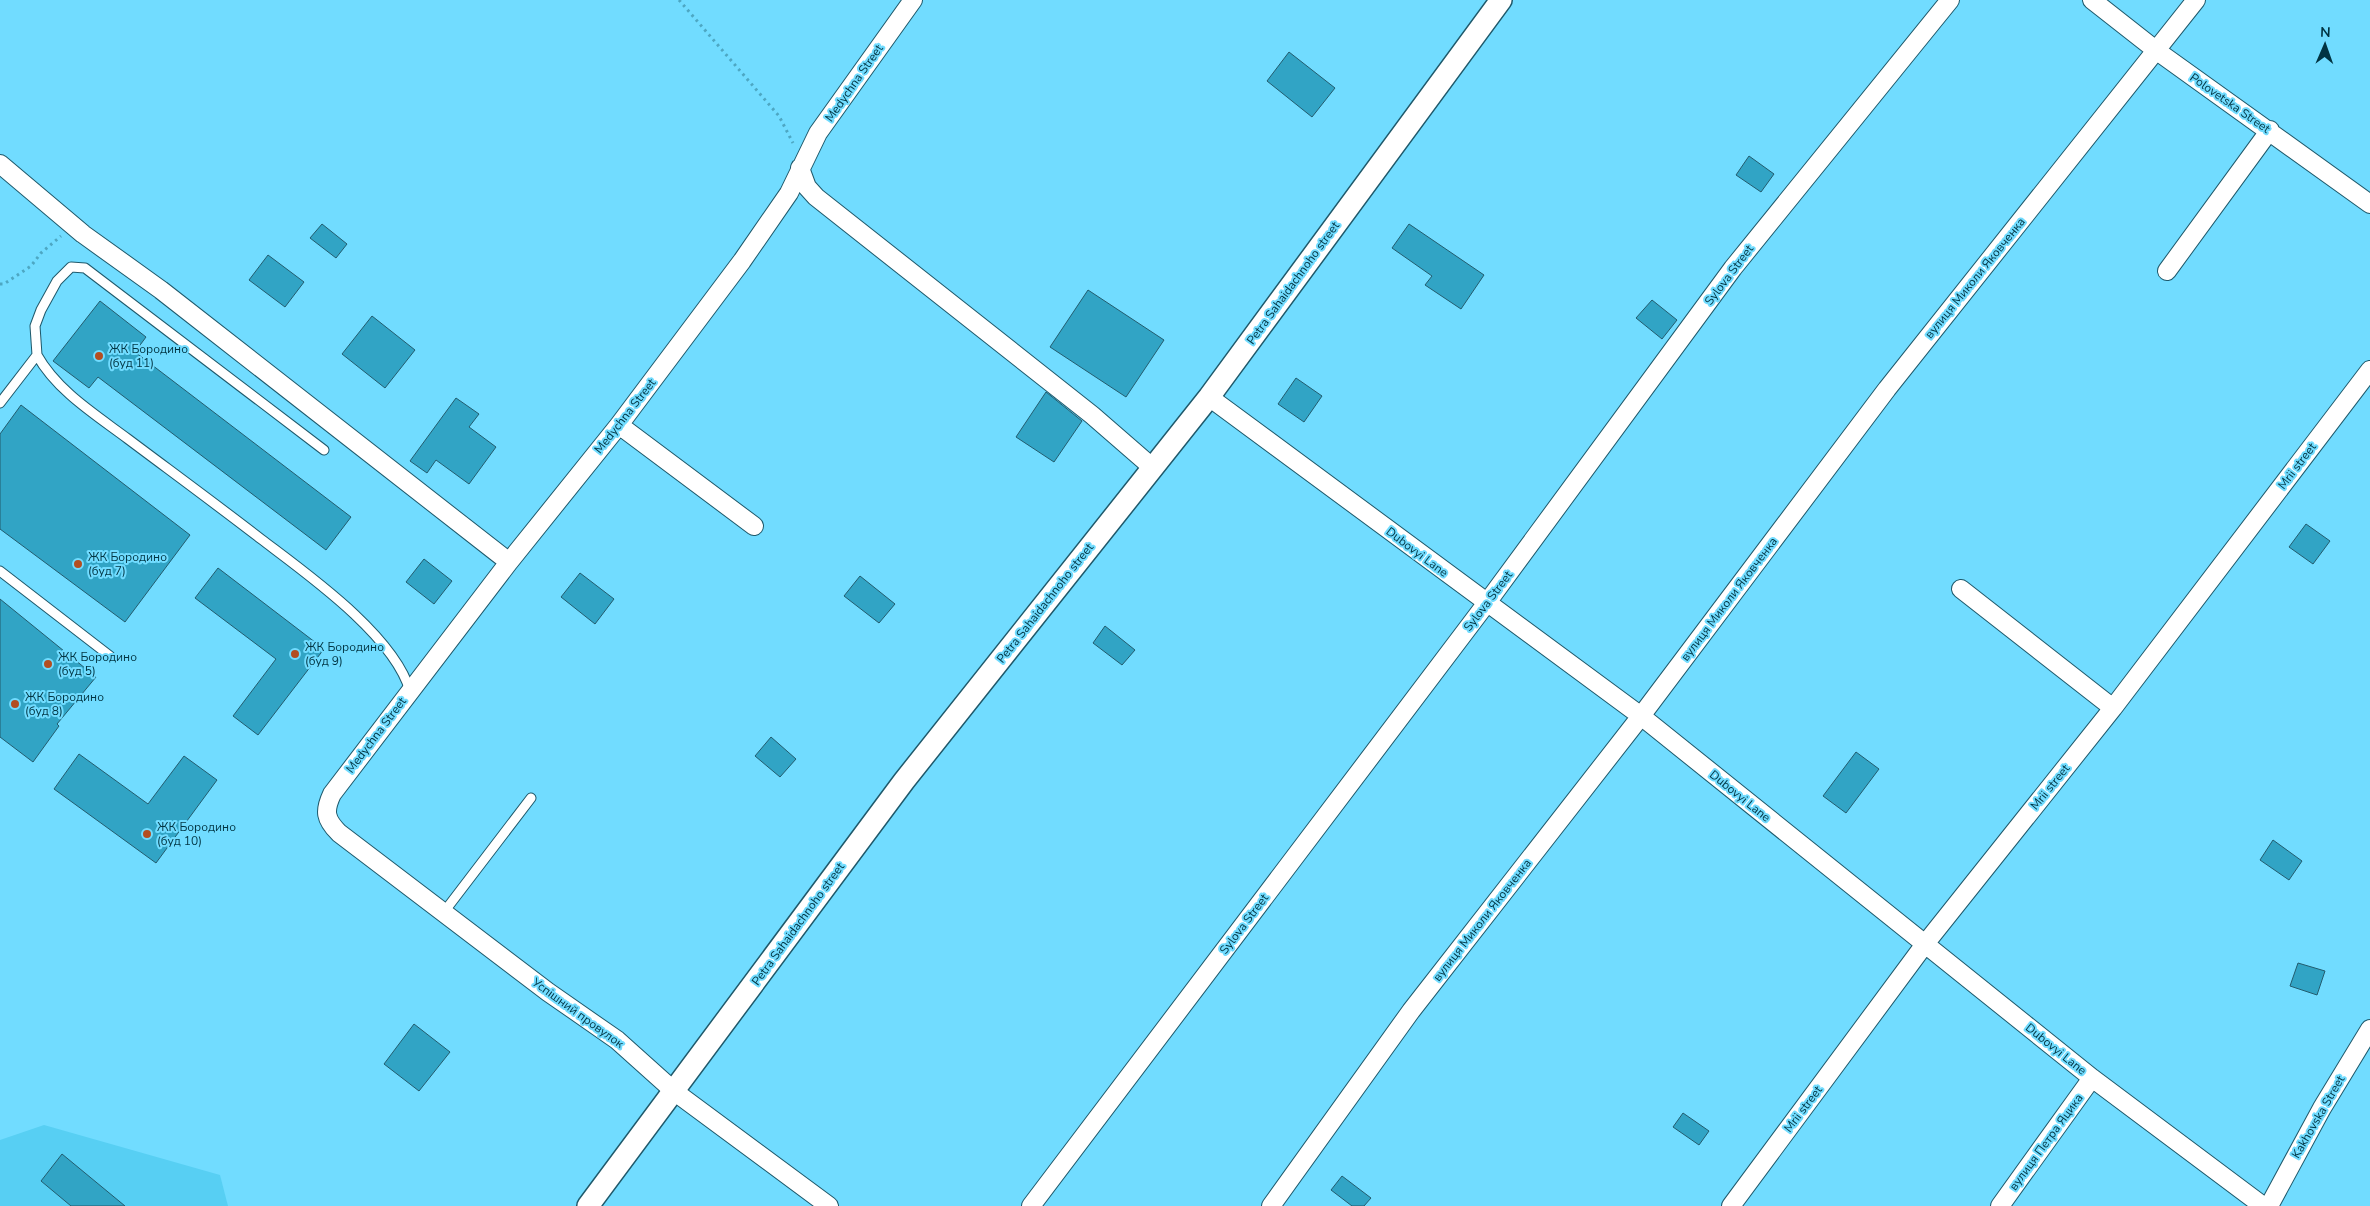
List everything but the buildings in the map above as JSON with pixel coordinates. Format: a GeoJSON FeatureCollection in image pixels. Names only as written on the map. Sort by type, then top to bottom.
{"type":"FeatureCollection","features":[{"type":"Feature","properties":{"kind":"street","name":"Medychna Street"},"geometry":{"type":"LineString","coordinates":[[328,820],[326,807],[332,794],[509,562],[619,425],[742,261],[789,193],[818,133],[913,0]]}},
{"type":"Feature","properties":{"kind":"street","name":"Petra Sahaidachnoho street"},"geometry":{"type":"LineString","coordinates":[[588,1206],[904,781],[1209,397],[1501,0]]}},
{"type":"Feature","properties":{"kind":"street","name":"Sylova Street"},"geometry":{"type":"LineString","coordinates":[[1031,1206],[1486,604],[1733,268],[1950,0]]}},
{"type":"Feature","properties":{"kind":"street","name":"Polovetska Street"},"geometry":{"type":"LineString","coordinates":[[2092,0],[2157,51],[2270,130],[2370,204]]}},
{"type":"Feature","properties":{"kind":"street","name":"вулиця Миколи Яковченка"},"geometry":{"type":"LineString","coordinates":[[1271,1206],[1411,1011],[1641,716],[1887,389],[2196,0]]}},
{"type":"Feature","properties":{"kind":"street"},"geometry":{"type":"LineString","coordinates":[[2167,272],[2270,130]]}},
{"type":"Feature","properties":{"kind":"street"},"geometry":{"type":"LineString","coordinates":[[0,164],[83,234],[161,290],[509,562]]}},
{"type":"Feature","properties":{"kind":"street"},"geometry":{"type":"LineString","coordinates":[[800,168],[807,187],[816,197],[1092,415],[1153,468]]}},
{"type":"Feature","properties":{"kind":"street","name":"Mrii street"},"geometry":{"type":"LineString","coordinates":[[1731,1206],[1925,944],[2113,708],[2370,370]]}},
{"type":"Feature","properties":{"kind":"street","name":"Dubovyi Lane"},"geometry":{"type":"LineString","coordinates":[[1209,397],[1486,604],[1641,716],[2092,1078],[2263,1206]]}},
{"type":"Feature","properties":{"kind":"street"},"geometry":{"type":"LineString","coordinates":[[619,425],[754,526]]}},
{"type":"Feature","properties":{"kind":"street"},"geometry":{"type":"LineString","coordinates":[[1961,589],[2113,708]]}},
{"type":"Feature","properties":{"kind":"street","name":"Успішний провулок"},"geometry":{"type":"LineString","coordinates":[[328,820],[339,833],[548,992],[617,1040],[674,1092],[829,1206]]}},
{"type":"Feature","properties":{"kind":"street","name":"Kakhovska Street"},"geometry":{"type":"LineString","coordinates":[[2269,1206],[2322,1108],[2370,1029]]}},
{"type":"Feature","properties":{"kind":"street","name":"вулиця Петра Яцика"},"geometry":{"type":"LineString","coordinates":[[2000,1206],[2092,1078]]}},
{"type":"Feature","properties":{"kind":"lane"},"geometry":{"type":"LineString","coordinates":[[324,450],[85,268],[72,268],[57,280],[35,326],[37,355],[45,370],[101,419],[336,596],[405,674],[410,691]]}},
{"type":"Feature","properties":{"kind":"lane"},"geometry":{"type":"LineString","coordinates":[[0,403],[37,355]]}},
{"type":"Feature","properties":{"kind":"lane"},"geometry":{"type":"LineString","coordinates":[[0,571],[110,656]]}},
{"type":"Feature","properties":{"kind":"lane"},"geometry":{"type":"LineString","coordinates":[[444,912],[531,798]]}},
{"type":"Feature","properties":{"kind":"path"},"geometry":{"type":"LineString","coordinates":[[679,0],[779,116],[792,139],[800,168]]}},
{"type":"Feature","properties":{"kind":"path"},"geometry":{"type":"LineString","coordinates":[[0,284],[4,284],[31,266],[41,253],[60,236],[83,234]]}},
{"type":"Feature","properties":{"kind":"shaded area"},"geometry":{"type":"Polygon","coordinates":[[[44,1125],[220,1175],[228,1206],[0,1206],[0,1140],[44,1125]]]}},
{"type":"Feature","properties":{"kind":"place","name":"ЖК Бородино (буд 11)"},"geometry":{"type":"Point","coordinates":[99,356]}},
{"type":"Feature","properties":{"kind":"place","name":"ЖК Бородино (буд 7)"},"geometry":{"type":"Point","coordinates":[78,564]}},
{"type":"Feature","properties":{"kind":"place","name":"ЖК Бородино (буд 9)"},"geometry":{"type":"Point","coordinates":[295,654]}},
{"type":"Feature","properties":{"kind":"place","name":"ЖК Бородино (буд 5)"},"geometry":{"type":"Point","coordinates":[48,664]}},
{"type":"Feature","properties":{"kind":"place","name":"ЖК Бородино (буд 8)"},"geometry":{"type":"Point","coordinates":[15,704]}},
{"type":"Feature","properties":{"kind":"place","name":"ЖК Бородино (буд 10)"},"geometry":{"type":"Point","coordinates":[147,834]}}]}
